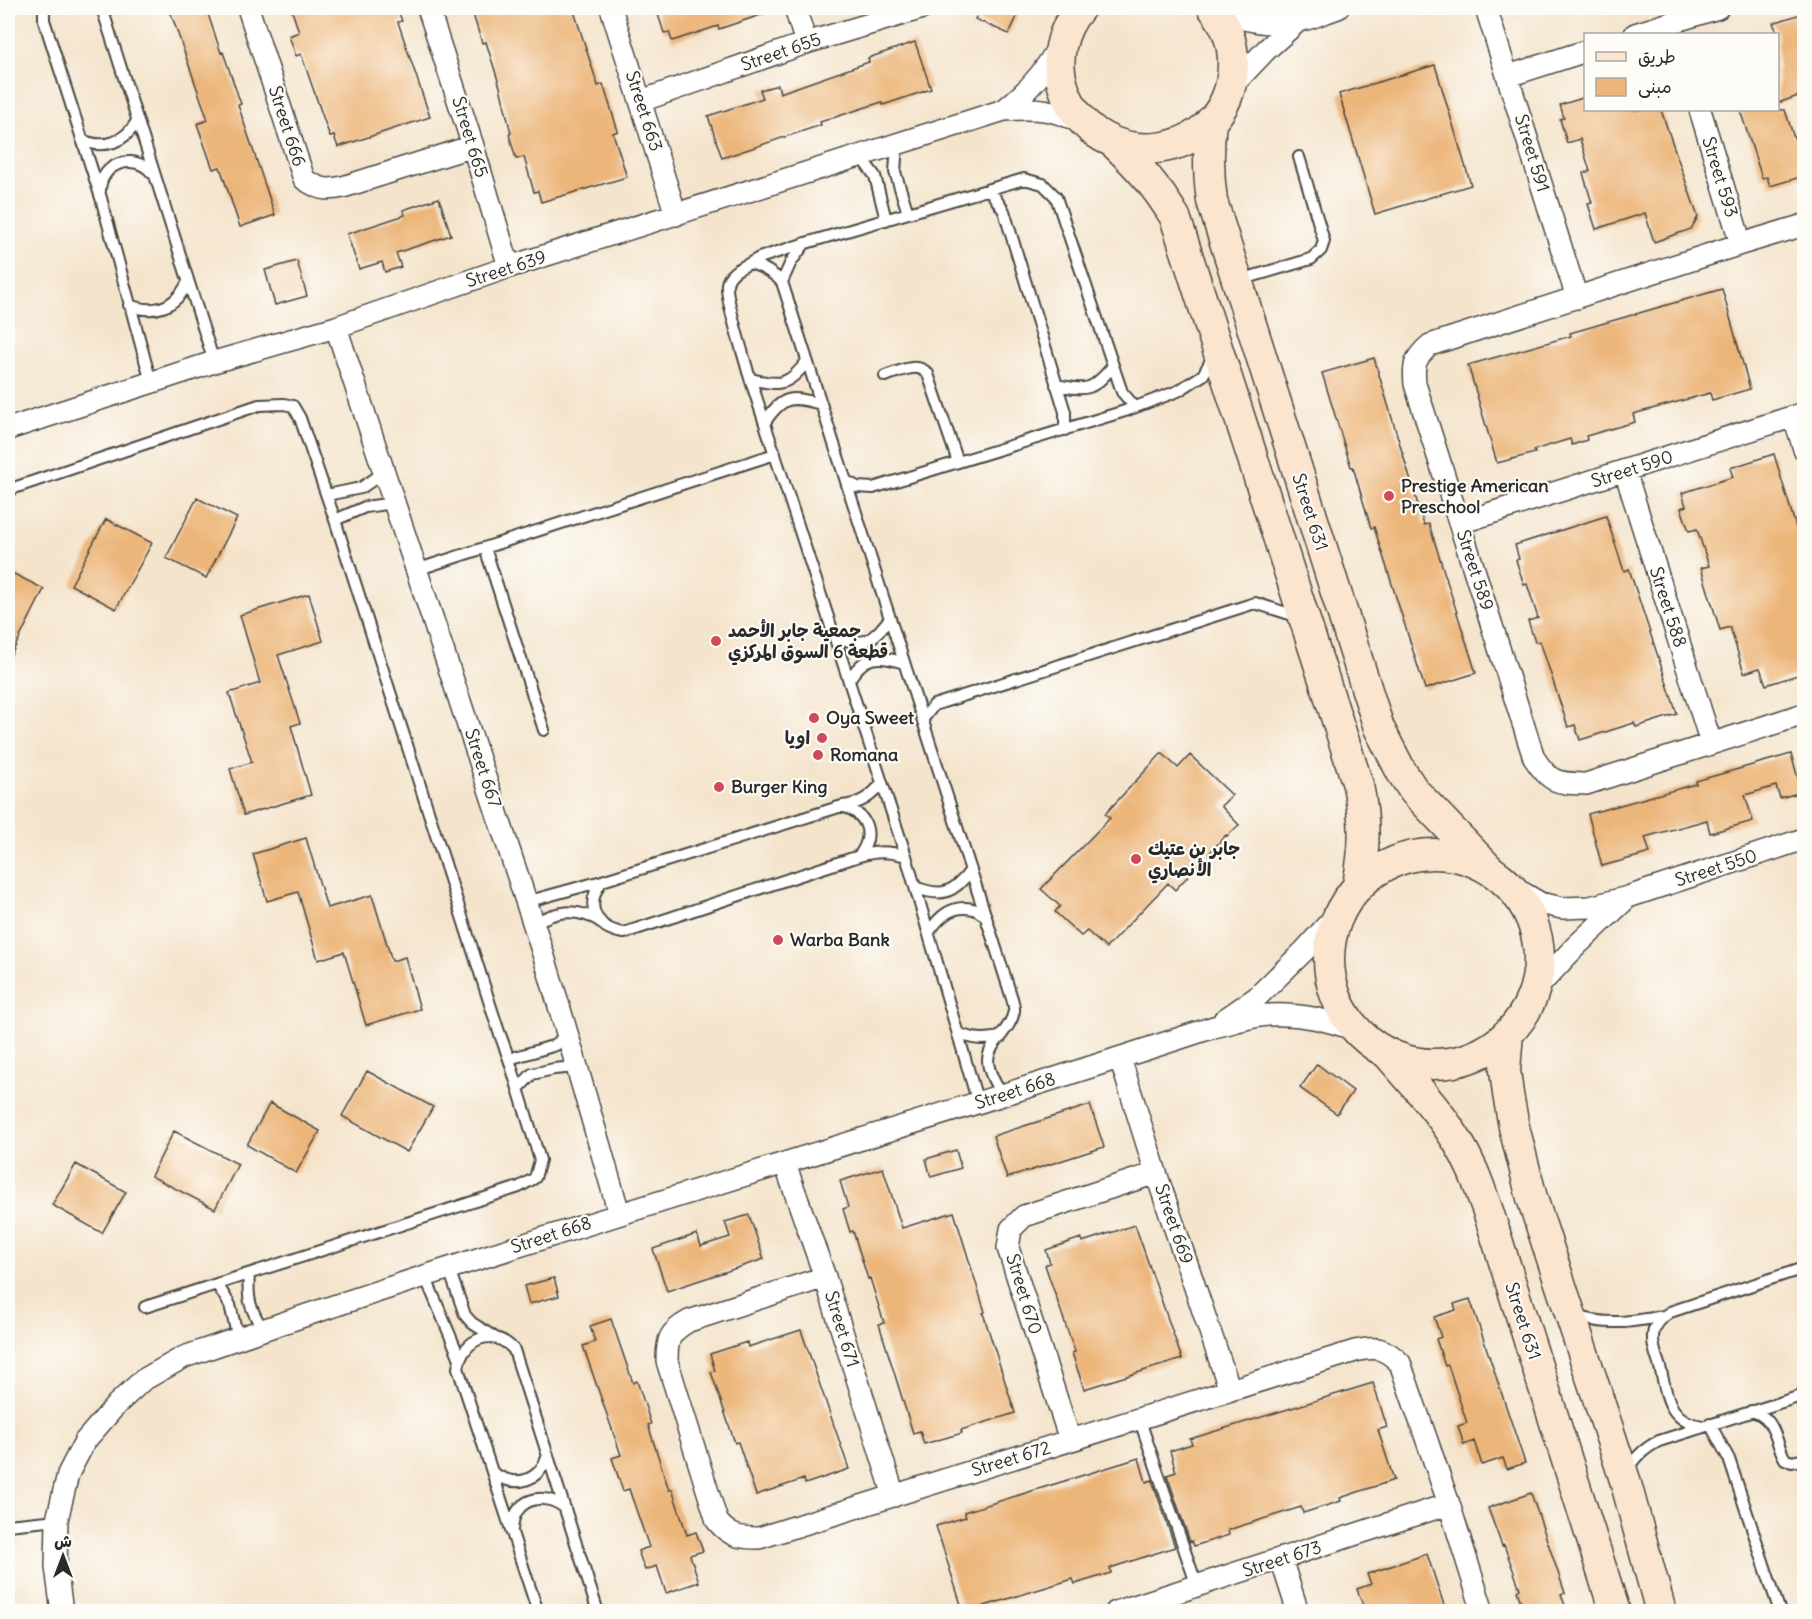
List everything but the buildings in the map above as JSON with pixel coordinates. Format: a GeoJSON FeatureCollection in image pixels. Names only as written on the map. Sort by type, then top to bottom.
{"type":"FeatureCollection","features":[{"type":"Feature","properties":{"kind":"main road"},"geometry":{"type":"LineString","coordinates":[[1079,8],[1063,38],[1060,68],[1062,84],[1074,112],[1084,124],[1115,144],[1144,172],[1159,191],[1174,218],[1358,785],[1364,812],[1364,855],[1358,885]]}},
{"type":"Feature","properties":{"kind":"main road"},"geometry":{"type":"LineString","coordinates":[[1115,144],[1150,150],[1167,147],[1198,133],[1222,106],[1233,74],[1232,47],[1228,33],[1214,8]]}},
{"type":"Feature","properties":{"kind":"main road","name":"Street 631"},"geometry":{"type":"LineString","coordinates":[[1211,121],[1208,174],[1212,201],[1379,728],[1414,791],[1499,877]]}},
{"type":"Feature","properties":{"kind":"main road"},"geometry":{"type":"LineString","coordinates":[[1421,854],[1456,856],[1499,877],[1530,916],[1539,952],[1534,991],[1524,1013],[1508,1033],[1482,1052],[1451,1063],[1418,1063],[1388,1053],[1370,1043],[1356,1030],[1334,994],[1328,952],[1339,912],[1358,885],[1386,864],[1421,854]]}},
{"type":"Feature","properties":{"kind":"main road"},"geometry":{"type":"LineString","coordinates":[[1508,1033],[1505,1070],[1514,1127],[1532,1198],[1625,1480],[1661,1611]]}},
{"type":"Feature","properties":{"kind":"main road","name":"Street 631"},"geometry":{"type":"LineString","coordinates":[[1388,1053],[1431,1103],[1453,1134],[1471,1166],[1488,1211],[1616,1611]]}},
{"type":"Feature","properties":{"kind":"street","name":"Street 666"},"geometry":{"type":"LineString","coordinates":[[248,8],[304,179],[313,185],[322,189],[343,187],[473,146]]}},
{"type":"Feature","properties":{"kind":"street","name":"Street 665"},"geometry":{"type":"LineString","coordinates":[[428,8],[509,267]]}},
{"type":"Feature","properties":{"kind":"street","name":"Street 663"},"geometry":{"type":"LineString","coordinates":[[610,8],[676,215]]}},
{"type":"Feature","properties":{"kind":"street"},"geometry":{"type":"LineString","coordinates":[[795,8],[806,43]]}},
{"type":"Feature","properties":{"kind":"street","name":"Street 655"},"geometry":{"type":"LineString","coordinates":[[641,101],[806,43],[923,8]]}},
{"type":"Feature","properties":{"kind":"street"},"geometry":{"type":"LineString","coordinates":[[1214,8],[1252,22],[1298,21],[1338,8]]}},
{"type":"Feature","properties":{"kind":"street","name":"Street 591"},"geometry":{"type":"LineString","coordinates":[[1486,8],[1577,298]]}},
{"type":"Feature","properties":{"kind":"street"},"geometry":{"type":"LineString","coordinates":[[1642,33],[1676,28],[1718,8]]}},
{"type":"Feature","properties":{"kind":"street"},"geometry":{"type":"LineString","coordinates":[[1230,88],[1266,50],[1298,21]]}},
{"type":"Feature","properties":{"kind":"street","name":"Street 639"},"geometry":{"type":"LineString","coordinates":[[1004,110],[1039,78],[1063,38]]}},
{"type":"Feature","properties":{"kind":"street"},"geometry":{"type":"LineString","coordinates":[[1508,76],[1584,52]]}},
{"type":"Feature","properties":{"kind":"street","name":"Street 639"},"geometry":{"type":"LineString","coordinates":[[8,429],[214,362],[336,327],[509,267],[1004,110],[1046,109],[1084,124]]}},
{"type":"Feature","properties":{"kind":"street","name":"Street 593"},"geometry":{"type":"LineString","coordinates":[[1700,111],[1740,244]]}},
{"type":"Feature","properties":{"kind":"street","name":"Street 589"},"geometry":{"type":"LineString","coordinates":[[1804,225],[1430,345],[1418,356],[1414,369],[1415,384],[1534,758],[1543,772],[1554,781],[1586,784],[1804,714]]}},
{"type":"Feature","properties":{"kind":"street","name":"Street 667"},"geometry":{"type":"LineString","coordinates":[[336,327],[526,902],[619,1213]]}},
{"type":"Feature","properties":{"kind":"street"},"geometry":{"type":"LineString","coordinates":[[1799,415],[1804,449]]}},
{"type":"Feature","properties":{"kind":"street","name":"Street 590"},"geometry":{"type":"LineString","coordinates":[[1460,523],[1799,415]]}},
{"type":"Feature","properties":{"kind":"street","name":"Street 588"},"geometry":{"type":"LineString","coordinates":[[1625,471],[1711,743]]}},
{"type":"Feature","properties":{"kind":"street","name":"Street 550"},"geometry":{"type":"LineString","coordinates":[[1499,877],[1540,903],[1562,908],[1590,908],[1804,839]]}},
{"type":"Feature","properties":{"kind":"street","name":"Street 550"},"geometry":{"type":"LineString","coordinates":[[1534,991],[1575,947],[1628,897]]}},
{"type":"Feature","properties":{"kind":"street","name":"Street 668"},"geometry":{"type":"LineString","coordinates":[[1214,1027],[1256,998],[1305,950],[1339,912]]}},
{"type":"Feature","properties":{"kind":"street","name":"Street 668"},"geometry":{"type":"LineString","coordinates":[[62,1611],[56,1568],[57,1520],[68,1474],[85,1441],[117,1404],[143,1380],[183,1357],[619,1213],[785,1164],[1214,1027],[1268,1015],[1302,1015],[1328,1020],[1356,1030]]}},
{"type":"Feature","properties":{"kind":"street","name":"Street 669"},"geometry":{"type":"LineString","coordinates":[[1120,1058],[1156,1173],[1230,1390]]}},
{"type":"Feature","properties":{"kind":"street","name":"Street 671"},"geometry":{"type":"LineString","coordinates":[[785,1164],[825,1277],[894,1496]]}},
{"type":"Feature","properties":{"kind":"street","name":"Street 670"},"geometry":{"type":"LineString","coordinates":[[1070,1440],[1008,1248],[1011,1229],[1024,1216],[1156,1173]]}},
{"type":"Feature","properties":{"kind":"street","name":"Street 672"},"geometry":{"type":"LineString","coordinates":[[825,1277],[689,1321],[676,1328],[670,1336],[668,1361],[717,1521],[725,1532],[736,1537],[759,1539],[1230,1390],[1368,1348],[1380,1349],[1390,1353],[1400,1363],[1483,1611]]}},
{"type":"Feature","properties":{"kind":"street","name":"Street 673"},"geometry":{"type":"LineString","coordinates":[[1116,1611],[1449,1504]]}},
{"type":"Feature","properties":{"kind":"street"},"geometry":{"type":"LineString","coordinates":[[1281,1559],[1298,1611]]}},
{"type":"Feature","properties":{"kind":"lane"},"geometry":{"type":"LineString","coordinates":[[44,8],[44,20],[101,198]]}},
{"type":"Feature","properties":{"kind":"lane"},"geometry":{"type":"LineString","coordinates":[[102,8],[214,362]]}},
{"type":"Feature","properties":{"kind":"lane"},"geometry":{"type":"LineString","coordinates":[[82,140],[97,144],[113,143],[127,134],[137,121]]}},
{"type":"Feature","properties":{"kind":"lane"},"geometry":{"type":"LineString","coordinates":[[897,144],[895,172],[908,213]]}},
{"type":"Feature","properties":{"kind":"lane"},"geometry":{"type":"LineString","coordinates":[[860,156],[874,176],[886,220]]}},
{"type":"Feature","properties":{"kind":"lane"},"geometry":{"type":"LineString","coordinates":[[1237,281],[1311,259],[1321,250],[1324,241],[1299,157]]}},
{"type":"Feature","properties":{"kind":"lane"},"geometry":{"type":"LineString","coordinates":[[151,382],[99,188],[102,178],[118,163],[128,161],[139,163],[148,168],[154,176]]}},
{"type":"Feature","properties":{"kind":"lane"},"geometry":{"type":"LineString","coordinates":[[978,1103],[906,856],[751,379],[727,285],[734,271],[759,258],[1024,179],[1043,184],[1056,197],[1122,392],[1135,407]]}},
{"type":"Feature","properties":{"kind":"lane"},"geometry":{"type":"LineString","coordinates":[[989,189],[1004,211],[1065,412],[1065,430]]}},
{"type":"Feature","properties":{"kind":"lane"},"geometry":{"type":"LineString","coordinates":[[782,282],[791,262],[806,243]]}},
{"type":"Feature","properties":{"kind":"lane"},"geometry":{"type":"LineString","coordinates":[[750,263],[764,267],[782,282],[986,916],[1014,1009],[1010,1025],[993,1046],[988,1060],[991,1073],[1002,1095]]}},
{"type":"Feature","properties":{"kind":"lane"},"geometry":{"type":"LineString","coordinates":[[129,305],[145,310],[161,308],[178,298],[188,282]]}},
{"type":"Feature","properties":{"kind":"lane"},"geometry":{"type":"LineString","coordinates":[[846,481],[858,487],[873,488],[1135,407],[1178,391],[1203,375],[1216,349]]}},
{"type":"Feature","properties":{"kind":"lane"},"geometry":{"type":"LineString","coordinates":[[751,379],[772,384],[789,381],[807,361]]}},
{"type":"Feature","properties":{"kind":"lane"},"geometry":{"type":"LineString","coordinates":[[1056,385],[1080,389],[1099,382],[1113,366]]}},
{"type":"Feature","properties":{"kind":"lane"},"geometry":{"type":"LineString","coordinates":[[885,376],[916,367],[925,370],[958,462]]}},
{"type":"Feature","properties":{"kind":"lane"},"geometry":{"type":"LineString","coordinates":[[765,422],[776,406],[786,400],[802,399],[821,404]]}},
{"type":"Feature","properties":{"kind":"lane"},"geometry":{"type":"LineString","coordinates":[[8,490],[259,405],[293,406],[300,418],[327,495],[540,1160],[536,1178],[519,1187],[145,1307]]}},
{"type":"Feature","properties":{"kind":"lane"},"geometry":{"type":"LineString","coordinates":[[416,570],[776,454]]}},
{"type":"Feature","properties":{"kind":"lane"},"geometry":{"type":"LineString","coordinates":[[327,495],[361,488],[383,473]]}},
{"type":"Feature","properties":{"kind":"lane"},"geometry":{"type":"LineString","coordinates":[[335,520],[365,507],[394,503]]}},
{"type":"Feature","properties":{"kind":"lane"},"geometry":{"type":"LineString","coordinates":[[485,548],[544,730]]}},
{"type":"Feature","properties":{"kind":"lane"},"geometry":{"type":"LineString","coordinates":[[922,719],[934,705],[1255,603],[1304,619]]}},
{"type":"Feature","properties":{"kind":"lane"},"geometry":{"type":"LineString","coordinates":[[834,636],[850,642],[867,640],[876,635],[890,618]]}},
{"type":"Feature","properties":{"kind":"lane"},"geometry":{"type":"LineString","coordinates":[[849,680],[856,668],[874,658],[889,658],[904,663]]}},
{"type":"Feature","properties":{"kind":"lane"},"geometry":{"type":"LineString","coordinates":[[526,902],[602,881],[842,806],[852,805],[869,797],[882,783]]}},
{"type":"Feature","properties":{"kind":"lane"},"geometry":{"type":"LineString","coordinates":[[842,806],[858,813],[867,826],[867,843],[859,856]]}},
{"type":"Feature","properties":{"kind":"lane"},"geometry":{"type":"LineString","coordinates":[[602,881],[594,897],[595,914],[606,927],[624,933],[873,852],[906,856]]}},
{"type":"Feature","properties":{"kind":"lane"},"geometry":{"type":"LineString","coordinates":[[915,887],[931,893],[946,892],[961,883],[971,870]]}},
{"type":"Feature","properties":{"kind":"lane"},"geometry":{"type":"LineString","coordinates":[[929,932],[937,919],[946,913],[960,909],[973,909],[986,916]]}},
{"type":"Feature","properties":{"kind":"lane"},"geometry":{"type":"LineString","coordinates":[[533,924],[550,915],[568,912],[588,915],[600,921]]}},
{"type":"Feature","properties":{"kind":"lane"},"geometry":{"type":"LineString","coordinates":[[509,1059],[556,1045],[566,1033]]}},
{"type":"Feature","properties":{"kind":"lane"},"geometry":{"type":"LineString","coordinates":[[958,1033],[970,1038],[987,1040],[1002,1036]]}},
{"type":"Feature","properties":{"kind":"lane"},"geometry":{"type":"LineString","coordinates":[[518,1089],[532,1074],[576,1067]]}},
{"type":"Feature","properties":{"kind":"lane"},"geometry":{"type":"LineString","coordinates":[[1706,1425],[1693,1425],[1684,1421],[1677,1415],[1668,1398],[1653,1339],[1658,1323],[1670,1312],[1804,1268]]}},
{"type":"Feature","properties":{"kind":"lane"},"geometry":{"type":"LineString","coordinates":[[449,1269],[465,1315],[472,1323],[502,1340],[514,1350],[598,1611]]}},
{"type":"Feature","properties":{"kind":"lane"},"geometry":{"type":"LineString","coordinates":[[249,1274],[247,1295],[253,1313],[263,1330]]}},
{"type":"Feature","properties":{"kind":"lane"},"geometry":{"type":"LineString","coordinates":[[425,1276],[460,1359]]}},
{"type":"Feature","properties":{"kind":"lane"},"geometry":{"type":"LineString","coordinates":[[217,1284],[230,1305],[238,1338]]}},
{"type":"Feature","properties":{"kind":"lane"},"geometry":{"type":"LineString","coordinates":[[1570,1314],[1598,1322],[1612,1323],[1627,1323],[1664,1316]]}},
{"type":"Feature","properties":{"kind":"lane"},"geometry":{"type":"LineString","coordinates":[[495,1338],[479,1339],[471,1343],[464,1350],[458,1368],[538,1611]]}},
{"type":"Feature","properties":{"kind":"lane"},"geometry":{"type":"LineString","coordinates":[[1625,1480],[1629,1468],[1643,1450],[1659,1441],[1804,1395]]}},
{"type":"Feature","properties":{"kind":"lane"},"geometry":{"type":"LineString","coordinates":[[1751,1411],[1763,1416],[1772,1426],[1785,1459],[1792,1462],[1804,1459]]}},
{"type":"Feature","properties":{"kind":"lane"},"geometry":{"type":"LineString","coordinates":[[1139,1418],[1197,1586]]}},
{"type":"Feature","properties":{"kind":"lane"},"geometry":{"type":"LineString","coordinates":[[1706,1425],[1729,1459],[1780,1611]]}},
{"type":"Feature","properties":{"kind":"lane"},"geometry":{"type":"LineString","coordinates":[[492,1472],[507,1480],[524,1480],[540,1472],[548,1455]]}},
{"type":"Feature","properties":{"kind":"lane"},"geometry":{"type":"LineString","coordinates":[[512,1531],[515,1515],[533,1499],[550,1499],[565,1508]]}},
{"type":"Feature","properties":{"kind":"lane"},"geometry":{"type":"LineString","coordinates":[[8,1525],[57,1520]]}},
{"type":"Feature","properties":{"kind":"place","name":"Prestige American Preschool"},"geometry":{"type":"Point","coordinates":[1389,496]}},
{"type":"Feature","properties":{"kind":"place","name":"جمعية جابر الأحمد قطعة 6 السوق المركزي"},"geometry":{"type":"Point","coordinates":[716,641]}},
{"type":"Feature","properties":{"kind":"place","name":"Oya Sweet"},"geometry":{"type":"Point","coordinates":[814,718]}},
{"type":"Feature","properties":{"kind":"place","name":"اويا"},"geometry":{"type":"Point","coordinates":[822,738]}},
{"type":"Feature","properties":{"kind":"place","name":"Romana"},"geometry":{"type":"Point","coordinates":[818,755]}},
{"type":"Feature","properties":{"kind":"place","name":"Burger King"},"geometry":{"type":"Point","coordinates":[719,787]}},
{"type":"Feature","properties":{"kind":"place","name":"جابر بن عتيك الأنصاري"},"geometry":{"type":"Point","coordinates":[1136,859]}},
{"type":"Feature","properties":{"kind":"place","name":"Warba Bank"},"geometry":{"type":"Point","coordinates":[778,940]}}]}
